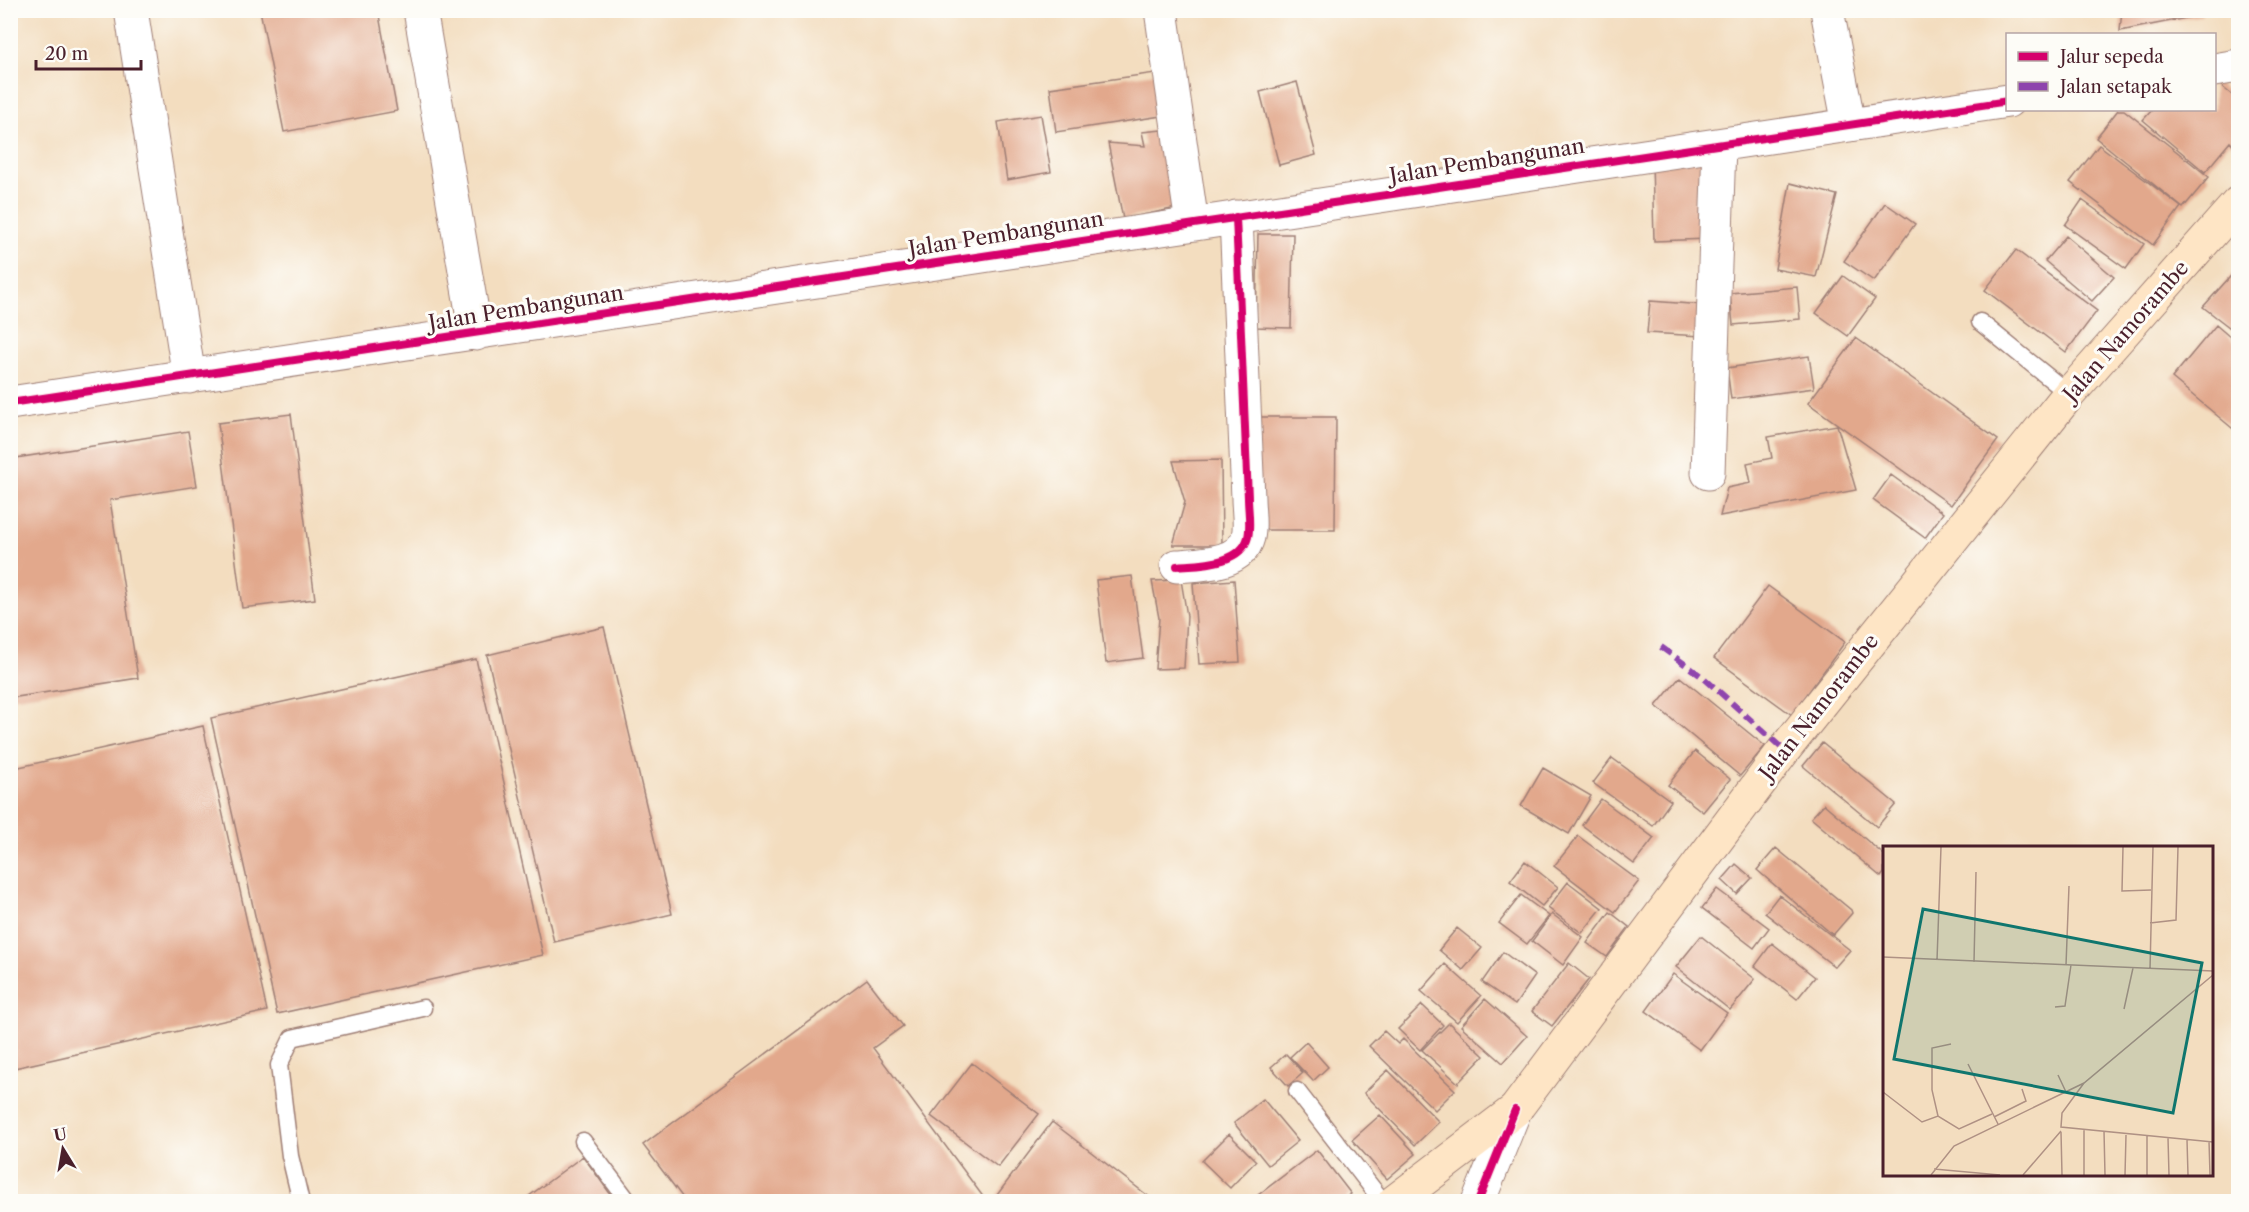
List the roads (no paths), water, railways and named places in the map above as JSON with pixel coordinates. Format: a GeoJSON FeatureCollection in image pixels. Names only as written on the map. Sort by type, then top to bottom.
{"type":"FeatureCollection","features":[{"type":"Feature","properties":{"kind":"main road","name":"Jalan Namorambe"},"geometry":{"type":"LineString","coordinates":[[1394,1202],[1515,1110],[1784,750],[2069,394],[2238,203]]}},
{"type":"Feature","properties":{"kind":"street"},"geometry":{"type":"LineString","coordinates":[[130,10],[189,377]]}},
{"type":"Feature","properties":{"kind":"street"},"geometry":{"type":"LineString","coordinates":[[420,10],[476,334]]}},
{"type":"Feature","properties":{"kind":"street"},"geometry":{"type":"LineString","coordinates":[[1161,10],[1192,224]]}},
{"type":"Feature","properties":{"kind":"street"},"geometry":{"type":"LineString","coordinates":[[1827,10],[1849,125]]}},
{"type":"Feature","properties":{"kind":"street"},"geometry":{"type":"LineString","coordinates":[[2216,70],[2238,66]]}},
{"type":"Feature","properties":{"kind":"street","name":"Jalan Pembangunan"},"geometry":{"type":"LineString","coordinates":[[10,403],[2006,101]]}},
{"type":"Feature","properties":{"kind":"street"},"geometry":{"type":"LineString","coordinates":[[1708,473],[1719,145]]}},
{"type":"Feature","properties":{"kind":"street"},"geometry":{"type":"LineString","coordinates":[[1177,567],[1220,562],[1239,551],[1248,538],[1236,217]]}},
{"type":"Feature","properties":{"kind":"street"},"geometry":{"type":"LineString","coordinates":[[1478,1202],[1515,1110]]}},
{"type":"Feature","properties":{"kind":"lane"},"geometry":{"type":"LineString","coordinates":[[1980,322],[2069,394]]}},
{"type":"Feature","properties":{"kind":"lane"},"geometry":{"type":"LineString","coordinates":[[301,1202],[290,1156],[279,1065],[292,1038],[423,1008]]}},
{"type":"Feature","properties":{"kind":"lane"},"geometry":{"type":"LineString","coordinates":[[1297,1091],[1383,1202]]}},
{"type":"Feature","properties":{"kind":"lane"},"geometry":{"type":"LineString","coordinates":[[583,1141],[629,1202]]}}]}
